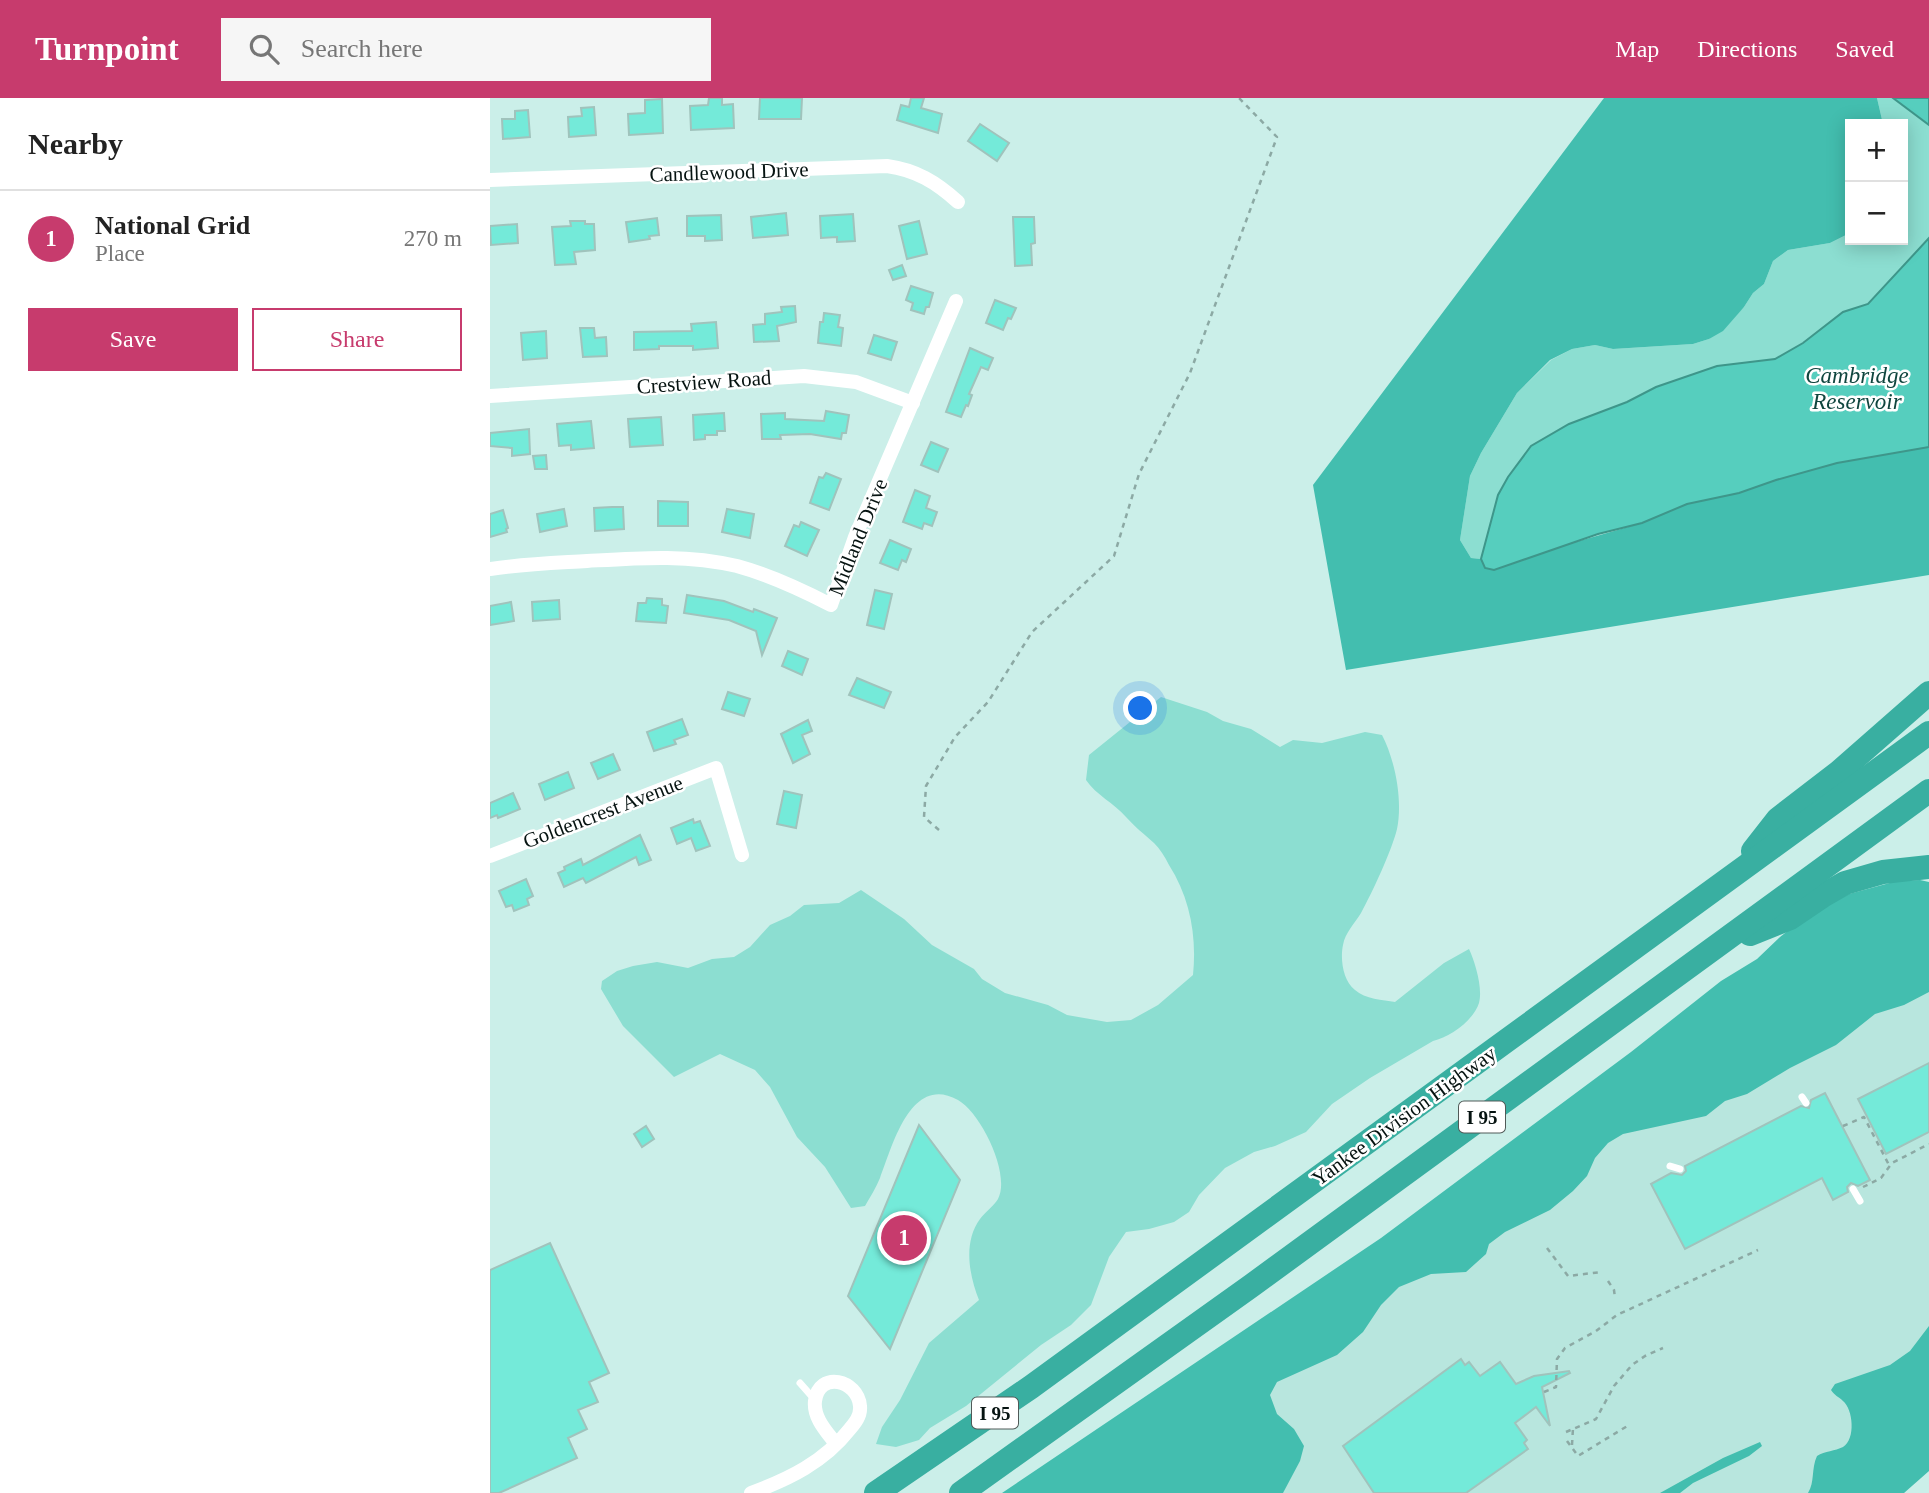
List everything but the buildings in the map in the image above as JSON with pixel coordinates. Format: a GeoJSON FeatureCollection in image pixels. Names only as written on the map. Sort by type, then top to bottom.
{"type":"FeatureCollection","features":[{"type":"Feature","properties":{"kind":"highway"},"geometry":{"type":"LineString","coordinates":[[1732,877],[1778,819],[1839,772],[1929,693]]}},
{"type":"Feature","properties":{"kind":"highway","name":"Yankee Division Highway"},"geometry":{"type":"LineString","coordinates":[[876,1493],[1020,1395],[1929,733]]}},
{"type":"Feature","properties":{"kind":"highway","name":"I 95"},"geometry":{"type":"LineString","coordinates":[[961,1493],[1929,791]]}},
{"type":"Feature","properties":{"kind":"highway"},"geometry":{"type":"LineString","coordinates":[[1714,948],[1790,918],[1845,883],[1883,872],[1929,867]]}},
{"type":"Feature","properties":{"kind":"street","name":"Candlewood Drive"},"geometry":{"type":"LineString","coordinates":[[490,180],[887,166],[921,175],[939,185],[958,202]]}},
{"type":"Feature","properties":{"kind":"street","name":"Midland Drive"},"geometry":{"type":"LineString","coordinates":[[490,569],[521,564],[684,557],[763,574],[788,583],[831,605],[855,537],[956,301]]}},
{"type":"Feature","properties":{"kind":"street","name":"Crestview Road"},"geometry":{"type":"LineString","coordinates":[[490,396],[804,376],[856,382],[913,403]]}},
{"type":"Feature","properties":{"kind":"street","name":"Goldencrest Avenue"},"geometry":{"type":"LineString","coordinates":[[490,856],[716,768],[742,855]]}},
{"type":"Feature","properties":{"kind":"street"},"geometry":{"type":"LineString","coordinates":[[751,1493],[810,1466],[836,1444],[858,1419],[861,1409],[859,1399],[845,1382],[835,1380],[819,1391],[815,1401],[819,1421],[836,1444]]}},
{"type":"Feature","properties":{"kind":"lane"},"geometry":{"type":"LineString","coordinates":[[1670,1166],[1680,1168]]}},
{"type":"Feature","properties":{"kind":"lane"},"geometry":{"type":"LineString","coordinates":[[1854,1190],[1860,1201]]}},
{"type":"Feature","properties":{"kind":"lane"},"geometry":{"type":"LineString","coordinates":[[800,1384],[815,1401]]}},
{"type":"Feature","properties":{"kind":"path"},"geometry":{"type":"LineString","coordinates":[[939,830],[924,817],[926,786],[955,737],[988,702],[1032,632],[1114,556],[1139,474],[1190,373],[1277,137],[1239,98]]}},
{"type":"Feature","properties":{"kind":"path"},"geometry":{"type":"LineString","coordinates":[[1843,1126],[1864,1116],[1890,1166]]}},
{"type":"Feature","properties":{"kind":"path"},"geometry":{"type":"LineString","coordinates":[[1854,1190],[1881,1178],[1890,1166],[1929,1144]]}},
{"type":"Feature","properties":{"kind":"path"},"geometry":{"type":"LineString","coordinates":[[1547,1248],[1568,1276],[1601,1272]]}},
{"type":"Feature","properties":{"kind":"path"},"geometry":{"type":"LineString","coordinates":[[1544,1392],[1556,1387],[1557,1359],[1565,1348],[1596,1331],[1617,1315],[1758,1250]]}},
{"type":"Feature","properties":{"kind":"path"},"geometry":{"type":"LineString","coordinates":[[1608,1281],[1614,1290],[1615,1298]]}},
{"type":"Feature","properties":{"kind":"path"},"geometry":{"type":"LineString","coordinates":[[1566,1432],[1596,1419],[1612,1389],[1632,1365],[1663,1348]]}},
{"type":"Feature","properties":{"kind":"path"},"geometry":{"type":"LineString","coordinates":[[1567,1441],[1578,1456],[1629,1425]]}},
{"type":"Feature","properties":{"kind":"path"},"geometry":{"type":"LineString","coordinates":[[1573,1428],[1573,1448]]}},
{"type":"Feature","properties":{"kind":"shaded area"},"geometry":{"type":"Polygon","coordinates":[[[1604,98],[1877,98],[1882,119],[1845,119],[1845,236],[1830,243],[1788,250],[1773,261],[1764,284],[1753,293],[1723,331],[1709,339],[1693,344],[1613,349],[1595,345],[1572,349],[1550,360],[1517,393],[1481,453],[1470,476],[1460,540],[1471,558],[1481,559],[1485,568],[1642,523],[1687,504],[1739,493],[1837,463],[1929,447],[1929,575],[1346,670],[1313,485],[1604,98]]]}},
{"type":"Feature","properties":{"kind":"shaded area"},"geometry":{"type":"Polygon","coordinates":[[[1877,98],[1893,98],[1929,125],[1929,238],[1868,305],[1843,312],[1803,343],[1775,359],[1717,366],[1656,387],[1627,402],[1569,424],[1518,465],[1508,477],[1498,495],[1481,559],[1471,558],[1460,540],[1470,476],[1517,393],[1551,360],[1572,349],[1595,345],[1613,349],[1693,344],[1709,339],[1744,307],[1753,293],[1764,284],[1773,261],[1788,250],[1830,243],[1845,236],[1845,245],[1908,245],[1908,119],[1882,119],[1877,98]]]}},
{"type":"Feature","properties":{"kind":"shaded area"},"geometry":{"type":"Polygon","coordinates":[[[1161,697],[1251,729],[1280,747],[1293,740],[1322,743],[1365,732],[1382,735],[1397,781],[1399,818],[1391,848],[1376,883],[1344,941],[1342,957],[1345,975],[1359,993],[1374,999],[1395,1002],[1444,963],[1469,949],[1479,983],[1479,1003],[1472,1016],[1460,1027],[1370,1078],[1332,1104],[1306,1132],[1254,1152],[1225,1168],[1199,1195],[1189,1212],[1174,1222],[1126,1232],[1109,1257],[1091,1305],[1071,1325],[1041,1345],[966,1406],[930,1428],[919,1440],[896,1447],[876,1444],[882,1427],[900,1400],[929,1343],[979,1300],[970,1269],[971,1238],[980,1219],[998,1199],[1001,1188],[997,1160],[984,1130],[976,1117],[958,1100],[941,1094],[927,1097],[915,1105],[897,1133],[878,1182],[865,1206],[851,1208],[825,1167],[797,1137],[770,1087],[755,1070],[720,1054],[674,1077],[623,1026],[601,989],[602,981],[617,971],[633,966],[657,962],[688,968],[712,959],[734,957],[750,947],[770,925],[790,916],[804,905],[839,903],[861,890],[904,919],[932,945],[974,969],[982,979],[1005,993],[1048,1005],[1067,1015],[1107,1022],[1131,1020],[1158,1005],[1193,975],[1193,932],[1182,891],[1160,850],[1086,780],[1089,755],[1161,697]]]}},
{"type":"Feature","properties":{"kind":"shaded area"},"geometry":{"type":"Polygon","coordinates":[[[1897,881],[1929,882],[1929,992],[1904,1005],[1875,1014],[1836,1045],[1747,1094],[1725,1101],[1706,1116],[1623,1134],[1608,1143],[1595,1158],[1587,1176],[1573,1191],[1550,1210],[1505,1232],[1489,1244],[1486,1254],[1466,1272],[1431,1274],[1399,1287],[1381,1305],[1363,1332],[1337,1355],[1277,1382],[1270,1395],[1277,1414],[1294,1429],[1304,1446],[1300,1461],[1283,1493],[1002,1493],[1381,1238],[1631,1052],[1721,981],[1757,959],[1804,918],[1849,894],[1897,881]]]}},
{"type":"Feature","properties":{"kind":"shaded area"},"geometry":{"type":"Polygon","coordinates":[[[1895,908],[1929,916],[1929,1426],[1879,1493],[1122,1493],[1895,908]]]}},
{"type":"Feature","properties":{"kind":"shaded area"},"geometry":{"type":"Polygon","coordinates":[[[1929,1326],[1929,1471],[1904,1493],[1808,1493],[1817,1456],[1843,1447],[1850,1438],[1851,1417],[1846,1405],[1831,1390],[1835,1384],[1890,1365],[1910,1351],[1929,1326]]]}},
{"type":"Feature","properties":{"kind":"shaded area"},"geometry":{"type":"Polygon","coordinates":[[[1760,1442],[1762,1446],[1749,1456],[1693,1483],[1680,1493],[1660,1493],[1723,1458],[1760,1442]]]}},
{"type":"Feature","properties":{"kind":"water"},"geometry":{"type":"Polygon","coordinates":[[[1893,98],[1929,98],[1929,125],[1893,98]]]}},
{"type":"Feature","properties":{"kind":"water","name":"Cambridge Reservoir"},"geometry":{"type":"Polygon","coordinates":[[[1929,238],[1929,447],[1837,463],[1739,493],[1687,504],[1642,523],[1598,534],[1494,570],[1485,568],[1481,559],[1498,495],[1531,446],[1569,424],[1627,402],[1656,387],[1717,366],[1775,359],[1803,343],[1843,312],[1868,304],[1929,238]]]}},
{"type":"Feature","properties":{"kind":"place","name":"National Grid"},"geometry":{"type":"Point","coordinates":[904,1238]}}]}
